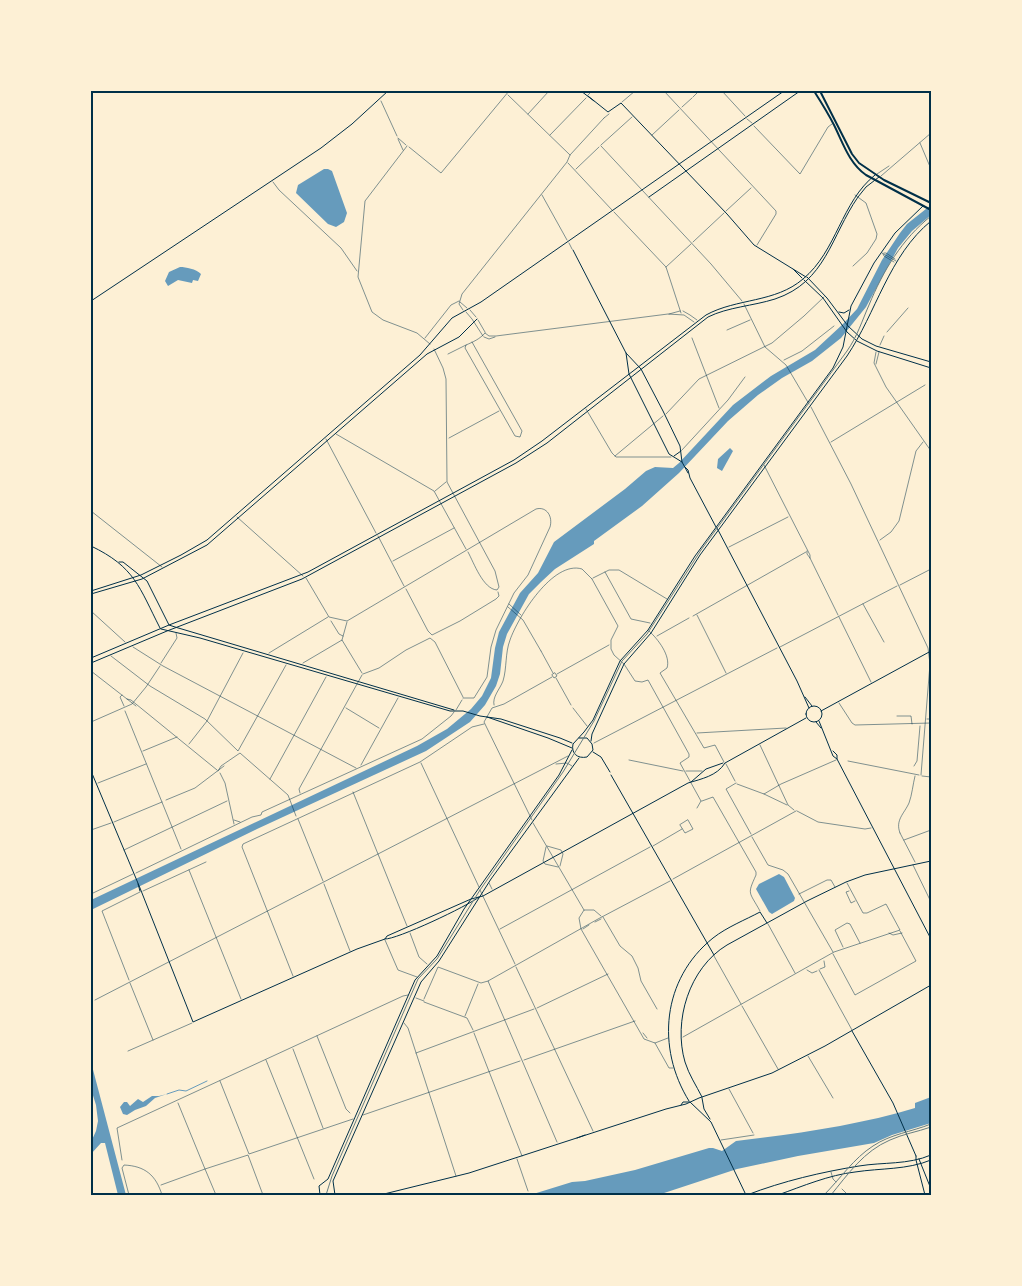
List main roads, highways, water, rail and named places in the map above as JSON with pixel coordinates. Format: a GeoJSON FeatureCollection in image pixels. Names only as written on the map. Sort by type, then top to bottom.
{"type":"FeatureCollection","features":[{"type":"Feature","properties":{"kind":"main road"},"geometry":{"type":"LineString","coordinates":[[91,301],[329,142],[388,91]]}},
{"type":"Feature","properties":{"kind":"main road"},"geometry":{"type":"LineString","coordinates":[[581,91],[608,112],[621,103],[757,246],[809,279],[825,296],[850,329],[859,337],[879,347],[931,362]]}},
{"type":"Feature","properties":{"kind":"main road"},"geometry":{"type":"LineString","coordinates":[[91,591],[134,578],[198,546],[425,350],[446,323],[482,302],[784,91]]}},
{"type":"Feature","properties":{"kind":"main road"},"geometry":{"type":"LineString","coordinates":[[649,198],[800,91]]}},
{"type":"Feature","properties":{"kind":"main road"},"geometry":{"type":"LineString","coordinates":[[816,92],[855,165],[871,178],[931,210]]}},
{"type":"Feature","properties":{"kind":"main road"},"geometry":{"type":"LineString","coordinates":[[592,752],[586,757],[580,757],[576,755],[573,744],[593,720],[620,661],[648,630],[695,556],[808,403],[838,359],[850,310],[884,254],[884,248],[900,228],[930,202],[879,177],[861,165],[853,156],[816,92]]}},
{"type":"Feature","properties":{"kind":"main road"},"geometry":{"type":"LineString","coordinates":[[441,502],[453,493],[520,456],[542,441],[697,321],[716,310],[781,293],[806,277],[827,248],[855,195],[876,174]]}},
{"type":"Feature","properties":{"kind":"main road"},"geometry":{"type":"LineString","coordinates":[[91,663],[167,630],[296,582],[521,460],[700,323],[715,314],[779,297],[806,282],[824,260],[858,197],[879,177]]}},
{"type":"Feature","properties":{"kind":"main road"},"geometry":{"type":"LineString","coordinates":[[592,752],[591,735],[624,664],[655,628],[697,560],[857,341],[897,262],[911,241],[931,221]]}},
{"type":"Feature","properties":{"kind":"main road"},"geometry":{"type":"LineString","coordinates":[[572,250],[626,353],[639,366],[664,414],[682,450],[681,461]]}},
{"type":"Feature","properties":{"kind":"main road"},"geometry":{"type":"LineString","coordinates":[[792,268],[823,298],[846,331],[857,341],[878,351],[931,368]]}},
{"type":"Feature","properties":{"kind":"main road"},"geometry":{"type":"LineString","coordinates":[[837,312],[843,313],[850,310]]}},
{"type":"Feature","properties":{"kind":"main road"},"geometry":{"type":"LineString","coordinates":[[91,594],[144,578],[210,543],[427,354],[459,338],[477,319]]}},
{"type":"Feature","properties":{"kind":"main road"},"geometry":{"type":"LineString","coordinates":[[430,344],[434,350]]}},
{"type":"Feature","properties":{"kind":"main road"},"geometry":{"type":"LineString","coordinates":[[878,351],[879,347]]}},
{"type":"Feature","properties":{"kind":"main road"},"geometry":{"type":"LineString","coordinates":[[425,350],[427,354]]}},
{"type":"Feature","properties":{"kind":"main road"},"geometry":{"type":"LineString","coordinates":[[385,939],[409,931],[468,904],[690,782],[709,776],[725,763],[806,718],[809,708],[805,697],[687,469],[678,458],[668,452],[630,378],[626,353]]}},
{"type":"Feature","properties":{"kind":"main road"},"geometry":{"type":"LineString","coordinates":[[673,456],[682,450]]}},
{"type":"Feature","properties":{"kind":"main road"},"geometry":{"type":"LineString","coordinates":[[91,658],[184,619],[302,575],[378,536]]}},
{"type":"Feature","properties":{"kind":"main road"},"geometry":{"type":"LineString","coordinates":[[91,546],[119,562],[134,578],[160,629]]}},
{"type":"Feature","properties":{"kind":"main road"},"geometry":{"type":"LineString","coordinates":[[197,551],[198,546]]}},
{"type":"Feature","properties":{"kind":"main road"},"geometry":{"type":"LineString","coordinates":[[119,562],[123,562],[144,578],[169,625],[175,628],[326,675],[456,711],[497,718],[573,744]]}},
{"type":"Feature","properties":{"kind":"main road"},"geometry":{"type":"LineString","coordinates":[[294,578],[296,582]]}},
{"type":"Feature","properties":{"kind":"main road"},"geometry":{"type":"LineString","coordinates":[[251,594],[252,598]]}},
{"type":"Feature","properties":{"kind":"main road"},"geometry":{"type":"LineString","coordinates":[[668,599],[671,602]]}},
{"type":"Feature","properties":{"kind":"main road"},"geometry":{"type":"LineString","coordinates":[[184,619],[185,623]]}},
{"type":"Feature","properties":{"kind":"main road"},"geometry":{"type":"LineString","coordinates":[[167,630],[169,625]]}},
{"type":"Feature","properties":{"kind":"main road"},"geometry":{"type":"LineString","coordinates":[[160,629],[300,666],[450,712],[456,711]]}},
{"type":"Feature","properties":{"kind":"main road"},"geometry":{"type":"LineString","coordinates":[[821,711],[930,652]]}},
{"type":"Feature","properties":{"kind":"main road"},"geometry":{"type":"LineString","coordinates":[[805,697],[812,706],[821,711]]}},
{"type":"Feature","properties":{"kind":"main road"},"geometry":{"type":"LineString","coordinates":[[821,711],[819,721],[821,729]]}},
{"type":"Feature","properties":{"kind":"main road"},"geometry":{"type":"LineString","coordinates":[[486,717],[548,738],[573,749]]}},
{"type":"Feature","properties":{"kind":"main road"},"geometry":{"type":"LineString","coordinates":[[806,718],[816,722],[821,729],[833,751],[834,758],[837,759],[931,939]]}},
{"type":"Feature","properties":{"kind":"main road"},"geometry":{"type":"LineString","coordinates":[[593,720],[597,722]]}},
{"type":"Feature","properties":{"kind":"main road"},"geometry":{"type":"LineString","coordinates":[[579,738],[587,738],[592,742]]}},
{"type":"Feature","properties":{"kind":"main road"},"geometry":{"type":"LineString","coordinates":[[320,1195],[319,1185],[328,1179],[417,977],[438,955],[471,899],[559,775],[573,749]]}},
{"type":"Feature","properties":{"kind":"main road"},"geometry":{"type":"LineString","coordinates":[[592,752],[601,756],[610,772]]}},
{"type":"Feature","properties":{"kind":"main road"},"geometry":{"type":"LineString","coordinates":[[482,895],[532,822],[580,757]]}},
{"type":"Feature","properties":{"kind":"main road"},"geometry":{"type":"LineString","coordinates":[[690,782],[702,771],[717,764],[725,763]]}},
{"type":"Feature","properties":{"kind":"main road"},"geometry":{"type":"LineString","coordinates":[[91,771],[193,1022],[479,897]]}},
{"type":"Feature","properties":{"kind":"main road"},"geometry":{"type":"LineString","coordinates":[[611,775],[714,956]]}},
{"type":"Feature","properties":{"kind":"main road"},"geometry":{"type":"LineString","coordinates":[[931,861],[894,868],[846,882],[727,945],[714,956],[699,974],[683,1013],[681,1038],[688,1071],[702,1097],[704,1110],[747,1195],[777,1185],[858,1166],[916,1160],[931,1155]]}},
{"type":"Feature","properties":{"kind":"main road"},"geometry":{"type":"LineString","coordinates":[[335,1195],[332,1185],[422,979],[435,966],[479,897]]}},
{"type":"Feature","properties":{"kind":"main road"},"geometry":{"type":"LineString","coordinates":[[710,1120],[690,1102],[677,1080],[668,1038],[670,1007],[677,988],[690,964],[707,944],[718,935],[760,912],[768,923]]}},
{"type":"Feature","properties":{"kind":"main road"},"geometry":{"type":"LineString","coordinates":[[429,965],[435,966]]}},
{"type":"Feature","properties":{"kind":"main road"},"geometry":{"type":"LineString","coordinates":[[380,1195],[449,1179],[453,1176],[456,1177],[729,1089],[778,1070],[807,1055],[930,985]]}},
{"type":"Feature","properties":{"kind":"main road"},"geometry":{"type":"LineString","coordinates":[[408,995],[414,997]]}},
{"type":"Feature","properties":{"kind":"main road"},"geometry":{"type":"LineString","coordinates":[[852,1030],[896,1111],[931,1189]]}},
{"type":"Feature","properties":{"kind":"main road"},"geometry":{"type":"LineString","coordinates":[[916,1156],[925,1195]]}},
{"type":"Feature","properties":{"kind":"main road"},"geometry":{"type":"LineString","coordinates":[[778,1195],[832,1177],[857,1171],[892,1169],[917,1165],[931,1160]]}},
{"type":"Feature","properties":{"kind":"main road"},"geometry":{"type":"LineString","coordinates":[[325,1181],[332,1185]]}},
{"type":"Feature","properties":{"kind":"water"},"geometry":{"type":"Polygon","coordinates":[[[324,169],[332,171],[347,213],[344,222],[336,227],[328,224],[296,193],[298,185],[324,169]]]}},
{"type":"Feature","properties":{"kind":"water"},"geometry":{"type":"Polygon","coordinates":[[[931,205],[931,215],[912,231],[898,248],[866,307],[841,338],[812,361],[782,378],[758,395],[728,421],[679,473],[642,506],[594,541],[594,544],[555,569],[529,594],[507,634],[496,686],[485,705],[470,722],[426,751],[257,829],[91,910],[91,900],[417,746],[447,729],[471,709],[482,696],[491,678],[499,632],[520,593],[538,573],[554,542],[646,471],[655,467],[673,468],[733,405],[771,376],[815,350],[857,309],[882,260],[900,233],[907,224],[931,205]]]}},
{"type":"Feature","properties":{"kind":"water"},"geometry":{"type":"Polygon","coordinates":[[[180,267],[199,272],[201,274],[198,281],[193,280],[192,283],[178,280],[168,286],[165,281],[169,272],[180,267]]]}},
{"type":"Feature","properties":{"kind":"water"},"geometry":{"type":"Polygon","coordinates":[[[730,448],[733,451],[722,471],[717,468],[718,459],[730,448]]]}},
{"type":"Feature","properties":{"kind":"water"},"geometry":{"type":"Polygon","coordinates":[[[779,874],[784,877],[795,898],[794,901],[772,914],[756,889],[759,884],[779,874]]]}},
{"type":"Feature","properties":{"kind":"water"},"geometry":{"type":"Polygon","coordinates":[[[91,1062],[126,1195],[118,1195],[105,1143],[101,1143],[91,1154],[91,1142],[98,1121],[91,1089],[91,1062]]]}},
{"type":"Feature","properties":{"kind":"water"},"geometry":{"type":"Polygon","coordinates":[[[167,1094],[155,1098],[146,1106],[127,1115],[123,1114],[120,1107],[124,1102],[127,1102],[130,1106],[138,1099],[143,1102],[152,1096],[167,1094]]]}},
{"type":"Feature","properties":{"kind":"water"},"geometry":{"type":"Polygon","coordinates":[[[931,1097],[931,1123],[892,1135],[874,1143],[737,1169],[658,1195],[530,1195],[572,1182],[635,1170],[709,1148],[722,1151],[736,1141],[827,1128],[894,1114],[915,1108],[915,1103],[931,1097]]]}},
{"type":"Feature","properties":{"kind":"waterway"},"geometry":{"type":"LineString","coordinates":[[167,1094],[179,1090],[186,1091],[207,1081]]}},
{"type":"Feature","properties":{"kind":"tram line"},"geometry":{"type":"LineString","coordinates":[[831,1195],[857,1164],[872,1150],[895,1138],[931,1127]]}},
{"type":"Feature","properties":{"kind":"railway"},"geometry":{"type":"LineString","coordinates":[[326,1195],[332,1176],[418,979],[437,959],[480,890],[563,772],[594,721],[622,661],[647,634],[701,550],[851,346],[874,292],[894,256],[911,235],[931,216]]}},
{"type":"Feature","properties":{"kind":"railway"},"geometry":{"type":"LineString","coordinates":[[824,1195],[853,1163],[873,1146],[894,1136],[931,1124]]}}]}
